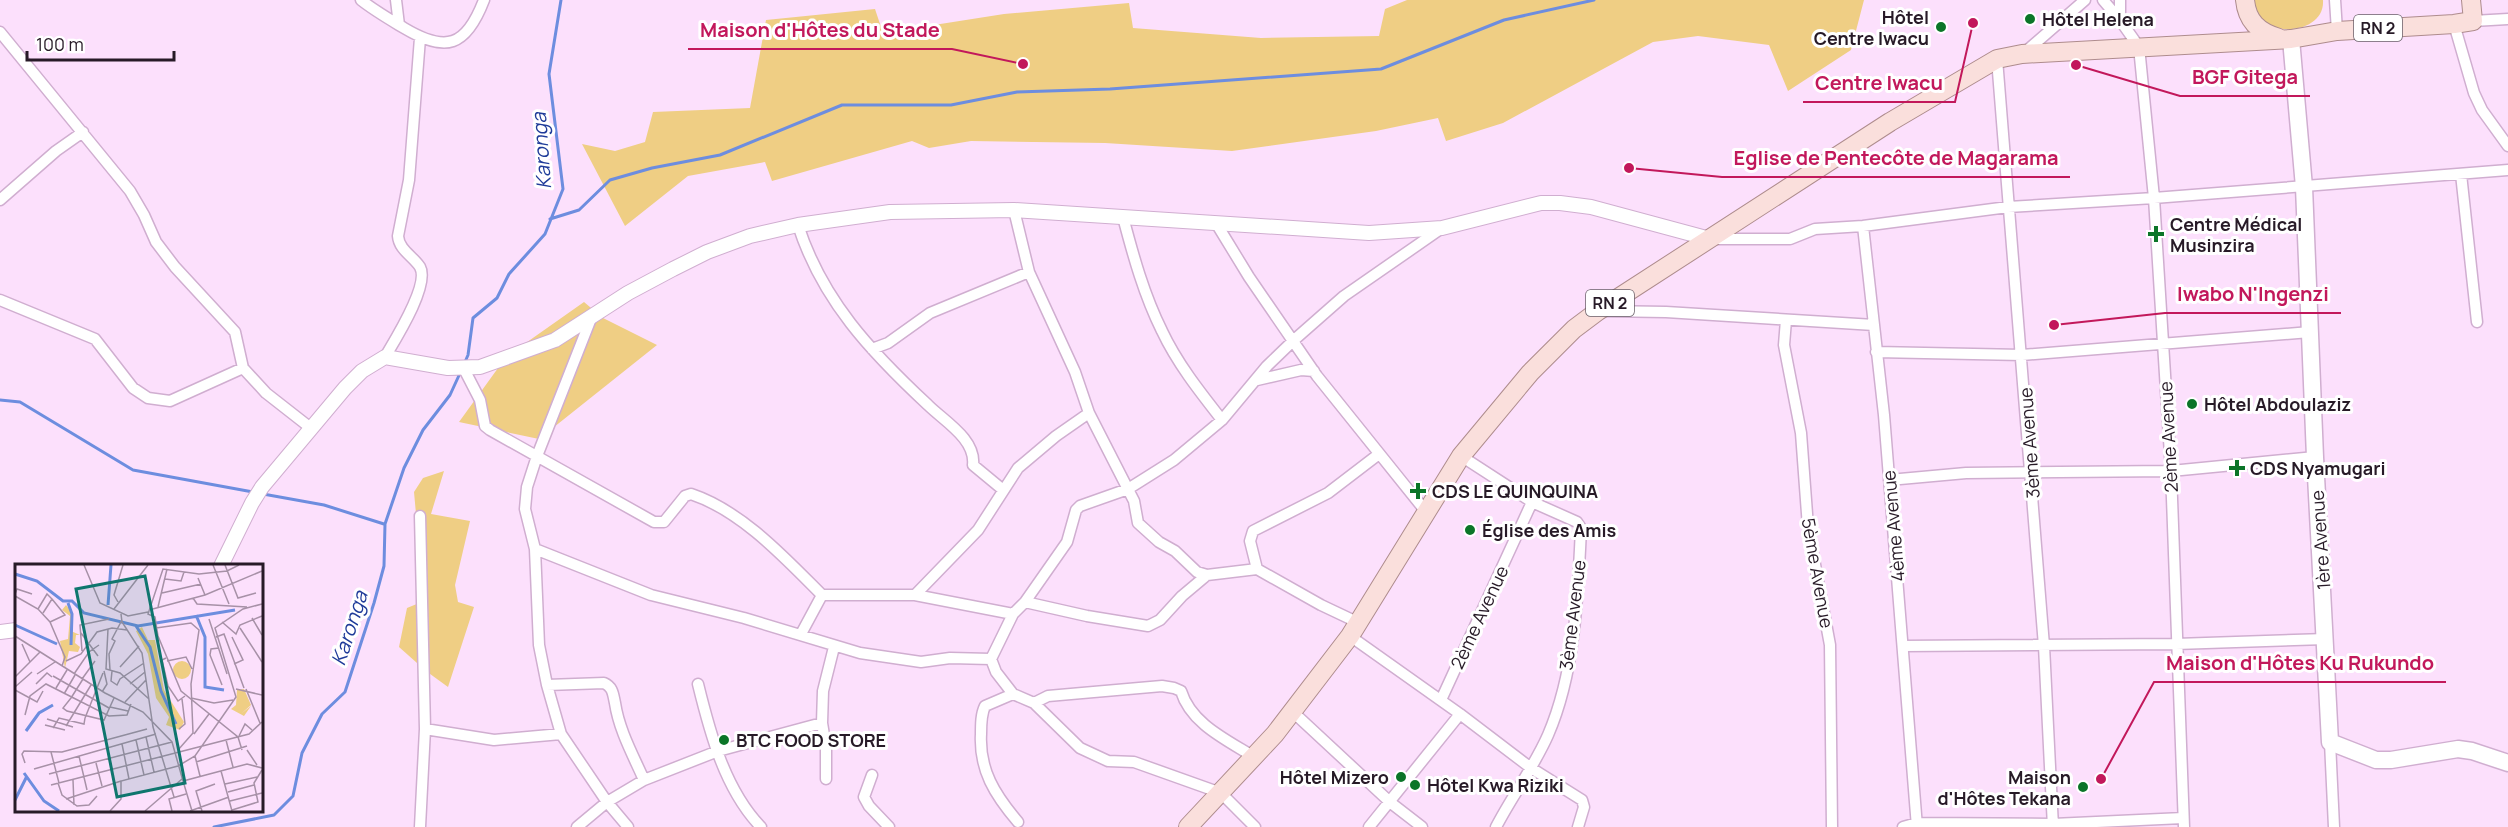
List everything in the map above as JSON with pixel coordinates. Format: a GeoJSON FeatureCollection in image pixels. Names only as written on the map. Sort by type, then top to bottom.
{"type":"FeatureCollection","features":[{"type":"Feature","properties":{"kind":"main road"},"geometry":{"type":"LineString","coordinates":[[2471,0],[2473,21]]}},
{"type":"Feature","properties":{"kind":"main road"},"geometry":{"type":"LineString","coordinates":[[2246,7],[2264,32],[2288,39]]}},
{"type":"Feature","properties":{"kind":"main road"},"geometry":{"type":"LineString","coordinates":[[2215,42],[2225,40],[2239,31],[2246,7]]}},
{"type":"Feature","properties":{"kind":"main road","name":"RN 2"},"geometry":{"type":"LineString","coordinates":[[1188,827],[1293,712],[1354,629],[1461,456],[1530,373],[1574,329],[1598,311],[1890,122],[1997,59],[2022,54],[2288,39],[2337,31],[2473,21]]}},
{"type":"Feature","properties":{"kind":"main road","name":"1ère Avenue"},"geometry":{"type":"LineString","coordinates":[[2288,39],[2304,187],[2314,457],[2330,742]]}},
{"type":"Feature","properties":{"kind":"main road"},"geometry":{"type":"LineString","coordinates":[[2330,742],[2376,760],[2391,760],[2458,749],[2472,751],[2508,763]]}},
{"type":"Feature","properties":{"kind":"street"},"geometry":{"type":"LineString","coordinates":[[362,0],[420,38],[445,44],[455,42],[465,34],[484,0]]}},
{"type":"Feature","properties":{"kind":"street"},"geometry":{"type":"LineString","coordinates":[[396,0],[399,25]]}},
{"type":"Feature","properties":{"kind":"street"},"geometry":{"type":"LineString","coordinates":[[2022,54],[2085,0]]}},
{"type":"Feature","properties":{"kind":"street"},"geometry":{"type":"LineString","coordinates":[[2103,0],[2139,48]]}},
{"type":"Feature","properties":{"kind":"street"},"geometry":{"type":"LineString","coordinates":[[2120,0],[2120,20]]}},
{"type":"Feature","properties":{"kind":"street"},"geometry":{"type":"LineString","coordinates":[[2335,0],[2337,31]]}},
{"type":"Feature","properties":{"kind":"street"},"geometry":{"type":"LineString","coordinates":[[2473,21],[2508,19]]}},
{"type":"Feature","properties":{"kind":"street"},"geometry":{"type":"LineString","coordinates":[[2454,24],[2474,93],[2482,110],[2508,146]]}},
{"type":"Feature","properties":{"kind":"street"},"geometry":{"type":"LineString","coordinates":[[0,32],[130,191],[156,242],[175,267],[236,332],[243,368],[266,393],[312,429]]}},
{"type":"Feature","properties":{"kind":"street"},"geometry":{"type":"LineString","coordinates":[[222,564],[262,487],[345,387],[362,371],[385,357],[422,284],[423,273],[401,245],[398,237],[411,169],[420,38]]}},
{"type":"Feature","properties":{"kind":"street","name":"2ème Avenue"},"geometry":{"type":"LineString","coordinates":[[2139,48],[2154,198],[2164,345],[2183,822]]}},
{"type":"Feature","properties":{"kind":"street","name":"3ème Avenue"},"geometry":{"type":"LineString","coordinates":[[1997,59],[2044,646],[2053,825]]}},
{"type":"Feature","properties":{"kind":"street"},"geometry":{"type":"LineString","coordinates":[[0,200],[56,151],[83,132]]}},
{"type":"Feature","properties":{"kind":"street"},"geometry":{"type":"LineString","coordinates":[[385,357],[464,369],[480,367],[555,340],[628,293],[707,252],[750,236],[798,225],[890,212],[1014,210],[1369,233],[1442,228],[1541,203],[1560,203],[1591,207],[1710,239],[1790,239],[1815,229],[1863,226],[2008,207],[2304,187],[2508,170]]}},
{"type":"Feature","properties":{"kind":"street"},"geometry":{"type":"LineString","coordinates":[[2461,174],[2477,322]]}},
{"type":"Feature","properties":{"kind":"street"},"geometry":{"type":"LineString","coordinates":[[1014,210],[1029,272],[1075,372],[1089,413],[1134,501],[1136,518],[1141,526],[1158,543],[1175,551],[1197,572],[1207,575],[1257,569],[1321,606],[1354,629],[1440,700],[1531,768],[1584,803],[1578,827]]}},
{"type":"Feature","properties":{"kind":"street"},"geometry":{"type":"LineString","coordinates":[[1123,217],[1143,285],[1162,332],[1194,383],[1222,420]]}},
{"type":"Feature","properties":{"kind":"street"},"geometry":{"type":"LineString","coordinates":[[1216,223],[1249,277],[1314,371],[1427,513]]}},
{"type":"Feature","properties":{"kind":"street"},"geometry":{"type":"LineString","coordinates":[[798,225],[816,272],[852,326],[872,350],[959,432],[974,460],[973,465],[1002,489]]}},
{"type":"Feature","properties":{"kind":"street","name":"4ème Avenue"},"geometry":{"type":"LineString","coordinates":[[1863,226],[1904,646],[1917,825]]}},
{"type":"Feature","properties":{"kind":"street"},"geometry":{"type":"LineString","coordinates":[[1255,827],[1221,793],[1140,764],[1108,761],[1080,748],[1034,703],[1013,694],[996,672],[992,659],[1012,614],[1025,602],[1067,542],[1076,510],[1080,506],[1128,489],[1174,460],[1222,420],[1267,366],[1344,296],[1442,228]]}},
{"type":"Feature","properties":{"kind":"street"},"geometry":{"type":"LineString","coordinates":[[872,350],[888,343],[930,313],[1029,272]]}},
{"type":"Feature","properties":{"kind":"street"},"geometry":{"type":"LineString","coordinates":[[0,300],[95,339],[133,388],[148,398],[170,401],[243,368]]}},
{"type":"Feature","properties":{"kind":"street"},"geometry":{"type":"LineString","coordinates":[[1598,311],[1666,312],[1874,325]]}},
{"type":"Feature","properties":{"kind":"street"},"geometry":{"type":"LineString","coordinates":[[592,316],[537,456],[525,498],[527,523],[535,549],[537,623],[547,685],[561,734],[607,802],[628,827]]}},
{"type":"Feature","properties":{"kind":"street","name":"5ème Avenue"},"geometry":{"type":"LineString","coordinates":[[1786,320],[1784,345],[1801,433],[1808,527],[1830,645],[1832,827]]}},
{"type":"Feature","properties":{"kind":"street"},"geometry":{"type":"LineString","coordinates":[[1876,352],[2022,356],[2310,332]]}},
{"type":"Feature","properties":{"kind":"street"},"geometry":{"type":"LineString","coordinates":[[464,369],[480,400],[485,426],[659,524],[685,496],[695,496],[750,527],[778,550],[822,595],[915,595],[1012,614]]}},
{"type":"Feature","properties":{"kind":"street"},"geometry":{"type":"LineString","coordinates":[[1257,380],[1301,370],[1314,371]]}},
{"type":"Feature","properties":{"kind":"street"},"geometry":{"type":"LineString","coordinates":[[915,595],[978,530],[1002,489],[1018,468],[1037,451],[1089,413]]}},
{"type":"Feature","properties":{"kind":"street"},"geometry":{"type":"LineString","coordinates":[[1257,569],[1250,541],[1253,531],[1328,493],[1378,454]]}},
{"type":"Feature","properties":{"kind":"street","name":"3ème Avenue"},"geometry":{"type":"LineString","coordinates":[[1461,456],[1532,502],[1577,522],[1581,528],[1577,608],[1561,700],[1548,736],[1496,827]]}},
{"type":"Feature","properties":{"kind":"street"},"geometry":{"type":"LineString","coordinates":[[1889,480],[1966,473],[2170,471],[2314,457]]}},
{"type":"Feature","properties":{"kind":"street","name":"2ème Avenue"},"geometry":{"type":"LineString","coordinates":[[1440,700],[1532,502]]}},
{"type":"Feature","properties":{"kind":"street"},"geometry":{"type":"LineString","coordinates":[[420,516],[425,729],[420,827]]}},
{"type":"Feature","properties":{"kind":"street"},"geometry":{"type":"LineString","coordinates":[[535,549],[651,595],[801,634],[860,653],[921,662],[950,658],[992,659]]}},
{"type":"Feature","properties":{"kind":"street"},"geometry":{"type":"LineString","coordinates":[[1025,602],[1087,616],[1148,626],[1160,621],[1176,602],[1207,575]]}},
{"type":"Feature","properties":{"kind":"street"},"geometry":{"type":"LineString","coordinates":[[801,634],[822,595]]}},
{"type":"Feature","properties":{"kind":"street"},"geometry":{"type":"LineString","coordinates":[[0,632],[15,630]]}},
{"type":"Feature","properties":{"kind":"street"},"geometry":{"type":"LineString","coordinates":[[1904,646],[2176,644],[2326,639]]}},
{"type":"Feature","properties":{"kind":"street"},"geometry":{"type":"LineString","coordinates":[[826,779],[826,747],[822,723],[823,691],[834,646]]}},
{"type":"Feature","properties":{"kind":"street"},"geometry":{"type":"LineString","coordinates":[[547,685],[604,683],[609,686],[613,693],[621,728],[644,780]]}},
{"type":"Feature","properties":{"kind":"street"},"geometry":{"type":"LineString","coordinates":[[698,684],[718,751],[730,781],[748,811],[762,827]]}},
{"type":"Feature","properties":{"kind":"street"},"geometry":{"type":"LineString","coordinates":[[1034,703],[1048,696],[1161,686],[1174,688],[1181,691],[1185,704],[1194,716],[1254,757]]}},
{"type":"Feature","properties":{"kind":"street"},"geometry":{"type":"LineString","coordinates":[[1013,694],[985,706],[981,722],[981,748],[989,782],[1000,801],[1018,822]]}},
{"type":"Feature","properties":{"kind":"street"},"geometry":{"type":"LineString","coordinates":[[1293,712],[1391,803],[1422,827]]}},
{"type":"Feature","properties":{"kind":"street"},"geometry":{"type":"LineString","coordinates":[[1369,827],[1391,803],[1460,714]]}},
{"type":"Feature","properties":{"kind":"street"},"geometry":{"type":"LineString","coordinates":[[578,827],[607,802],[644,780],[718,751],[822,723]]}},
{"type":"Feature","properties":{"kind":"street"},"geometry":{"type":"LineString","coordinates":[[425,729],[494,740],[561,734]]}},
{"type":"Feature","properties":{"kind":"street","name":"1ère Avenue"},"geometry":{"type":"LineString","coordinates":[[2330,742],[2334,827]]}},
{"type":"Feature","properties":{"kind":"street"},"geometry":{"type":"LineString","coordinates":[[872,775],[865,792],[866,802],[889,827]]}},
{"type":"Feature","properties":{"kind":"street"},"geometry":{"type":"LineString","coordinates":[[1904,827],[2183,822]]}},
{"type":"Feature","properties":{"kind":"shaded area"},"geometry":{"type":"Polygon","coordinates":[[[1407,0],[1864,0],[1851,50],[1788,91],[1769,45],[1698,36],[1653,42],[1503,123],[1446,141],[1438,118],[1376,131],[1232,151],[1105,143],[971,141],[929,148],[912,141],[772,181],[765,162],[688,176],[625,226],[582,144],[615,151],[645,142],[653,112],[750,108],[766,20],[875,9],[883,33],[1004,14],[1129,3],[1133,28],[1261,38],[1379,36],[1385,9],[1407,0]]]}},
{"type":"Feature","properties":{"kind":"shaded area"},"geometry":{"type":"Polygon","coordinates":[[[2254,0],[2323,0],[2322,10],[2317,18],[2299,28],[2289,29],[2269,26],[2262,21],[2255,9],[2254,0]]]}},
{"type":"Feature","properties":{"kind":"shaded area"},"geometry":{"type":"Polygon","coordinates":[[[584,302],[603,318],[657,345],[539,439],[459,422],[506,357],[584,302]]]}},
{"type":"Feature","properties":{"kind":"shaded area"},"geometry":{"type":"Polygon","coordinates":[[[444,471],[431,514],[470,521],[455,585],[458,602],[474,607],[448,687],[399,647],[407,608],[424,601],[414,492],[423,478],[444,471]]]}},
{"type":"Feature","properties":{"kind":"waterway","name":"Karonga"},"geometry":{"type":"LineString","coordinates":[[465,362],[473,318],[497,298],[509,274],[545,234],[563,189],[549,74],[561,0]]}},
{"type":"Feature","properties":{"kind":"waterway"},"geometry":{"type":"LineString","coordinates":[[550,219],[579,210],[610,180],[652,168],[720,155],[842,105],[951,105],[1017,92],[1110,89],[1381,69],[1504,20],[1594,0]]}},
{"type":"Feature","properties":{"kind":"waterway","name":"Karonga"},"geometry":{"type":"LineString","coordinates":[[214,827],[274,815],[293,796],[302,753],[322,714],[345,692],[384,566],[385,524],[404,468],[423,430],[450,395],[461,371]]}},
{"type":"Feature","properties":{"kind":"waterway"},"geometry":{"type":"LineString","coordinates":[[0,400],[20,402],[133,470],[253,492]]}},
{"type":"Feature","properties":{"kind":"waterway"},"geometry":{"type":"LineString","coordinates":[[263,494],[324,505],[384,524]]}},
{"type":"Feature","properties":{"kind":"place","name":"Hôtel Helena"},"geometry":{"type":"Point","coordinates":[2030,19]}},
{"type":"Feature","properties":{"kind":"place","name":"Centre Iwacu"},"geometry":{"type":"Point","coordinates":[1973,23]}},
{"type":"Feature","properties":{"kind":"place","name":"Hôtel Centre Iwacu"},"geometry":{"type":"Point","coordinates":[1941,27]}},
{"type":"Feature","properties":{"kind":"place","name":"Maison d'Hôtes du Stade"},"geometry":{"type":"Point","coordinates":[1023,64]}},
{"type":"Feature","properties":{"kind":"place","name":"BGF Gitega"},"geometry":{"type":"Point","coordinates":[2076,65]}},
{"type":"Feature","properties":{"kind":"place","name":"Eglise de Pentecôte de Magarama"},"geometry":{"type":"Point","coordinates":[1629,168]}},
{"type":"Feature","properties":{"kind":"place","name":"Centre Médical Musinzira"},"geometry":{"type":"Point","coordinates":[2156,234]}},
{"type":"Feature","properties":{"kind":"place","name":"Iwabo N'Ingenzi"},"geometry":{"type":"Point","coordinates":[2054,325]}},
{"type":"Feature","properties":{"kind":"place","name":"Hôtel Abdoulaziz"},"geometry":{"type":"Point","coordinates":[2192,404]}},
{"type":"Feature","properties":{"kind":"place","name":"CDS Nyamugari"},"geometry":{"type":"Point","coordinates":[2237,468]}},
{"type":"Feature","properties":{"kind":"place","name":"CDS LE QUINQUINA"},"geometry":{"type":"Point","coordinates":[1418,491]}},
{"type":"Feature","properties":{"kind":"place","name":"Église des Amis"},"geometry":{"type":"Point","coordinates":[1470,530]}},
{"type":"Feature","properties":{"kind":"place","name":"BTC FOOD STORE"},"geometry":{"type":"Point","coordinates":[724,740]}},
{"type":"Feature","properties":{"kind":"place","name":"Hôtel Mizero"},"geometry":{"type":"Point","coordinates":[1401,777]}},
{"type":"Feature","properties":{"kind":"place","name":"Maison d'Hôtes Ku Rukundo"},"geometry":{"type":"Point","coordinates":[2101,779]}},
{"type":"Feature","properties":{"kind":"place","name":"Hôtel Kwa Riziki"},"geometry":{"type":"Point","coordinates":[1415,785]}},
{"type":"Feature","properties":{"kind":"place","name":"Maison d'Hôtes Tekana"},"geometry":{"type":"Point","coordinates":[2083,787]}}]}
